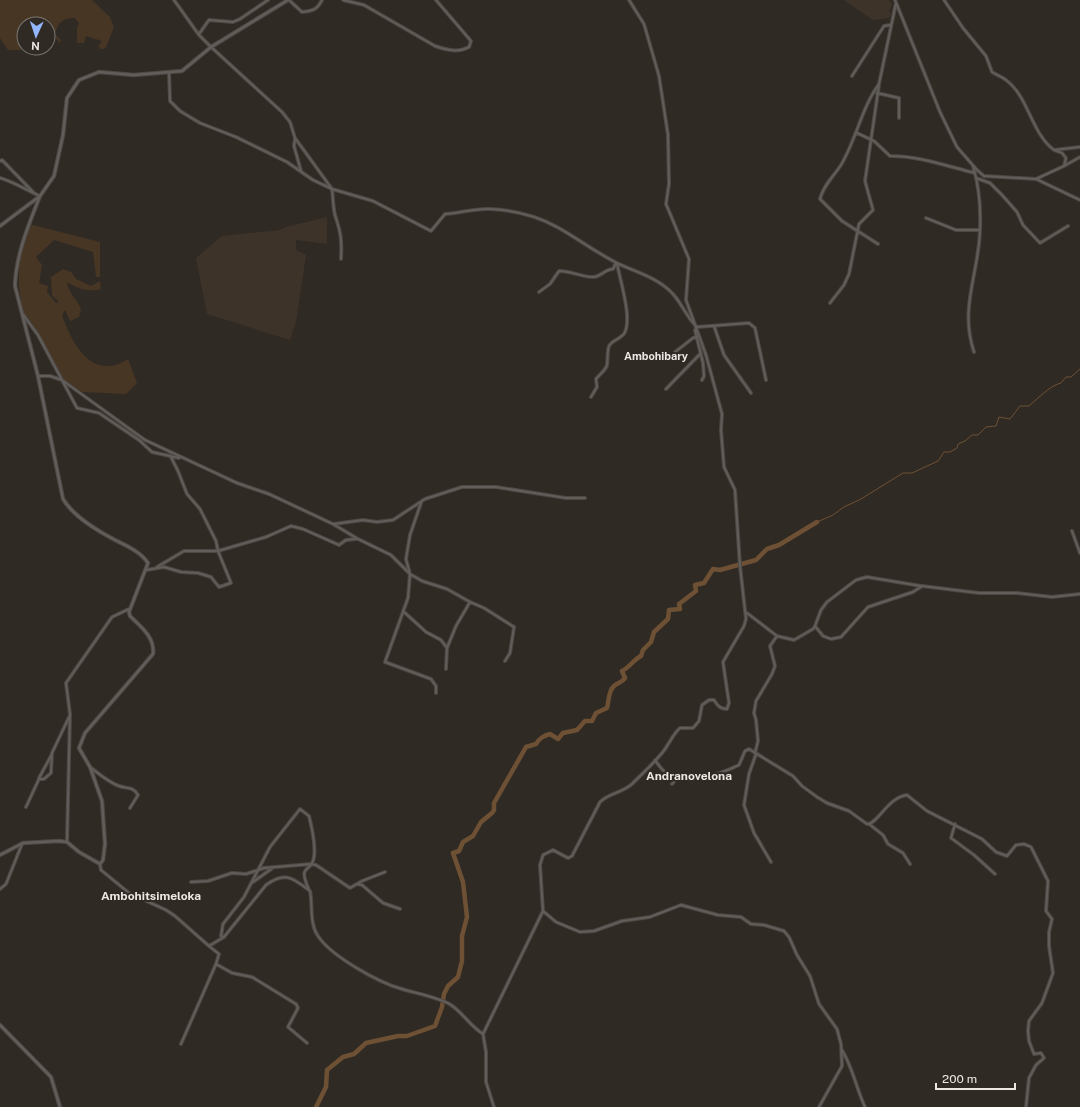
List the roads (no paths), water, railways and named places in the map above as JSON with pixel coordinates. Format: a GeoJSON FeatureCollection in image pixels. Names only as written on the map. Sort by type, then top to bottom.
{"type":"FeatureCollection","features":[{"type":"Feature","properties":{"kind":"street"},"geometry":{"type":"LineString","coordinates":[[174,0],[199,35],[282,112],[290,122],[295,138],[332,189],[335,214],[340,224],[342,241],[341,259]]}},
{"type":"Feature","properties":{"kind":"street"},"geometry":{"type":"LineString","coordinates":[[199,35],[209,20],[233,22],[268,0]]}},
{"type":"Feature","properties":{"kind":"street"},"geometry":{"type":"LineString","coordinates":[[181,1044],[219,954],[166,910],[129,893],[101,870],[100,864],[103,860],[105,844],[104,811],[90,767],[78,748],[85,733],[153,654],[154,647],[150,637],[130,616],[129,609],[148,563],[144,557],[100,532],[69,508],[63,498],[38,376],[15,286],[16,270],[28,224],[40,196],[54,176],[63,135],[67,98],[79,80],[99,72],[134,75],[182,71],[211,47],[290,0],[302,12],[314,10],[319,6],[322,0]]}},
{"type":"Feature","properties":{"kind":"street"},"geometry":{"type":"LineString","coordinates":[[343,0],[364,5],[435,46],[446,50],[463,50],[469,47],[471,41],[436,0]]}},
{"type":"Feature","properties":{"kind":"street"},"geometry":{"type":"LineString","coordinates":[[482,1034],[542,911],[540,865],[543,855],[553,850],[568,858],[572,856],[600,802],[606,796],[622,792],[627,788],[655,760],[680,728],[693,728],[696,726],[699,721],[702,706],[709,700],[714,700],[722,709],[727,709],[729,703],[723,662],[744,626],[746,612],[739,562],[735,490],[724,467],[721,430],[722,414],[697,327],[686,300],[689,259],[666,204],[669,184],[668,135],[659,76],[644,24],[629,0]]}},
{"type":"Feature","properties":{"kind":"street"},"geometry":{"type":"LineString","coordinates":[[944,0],[962,28],[986,56],[992,72],[1011,84],[1025,105],[1045,143],[1054,150],[1062,153],[1066,158],[1064,166]]}},
{"type":"Feature","properties":{"kind":"street"},"geometry":{"type":"LineString","coordinates":[[830,303],[844,285],[849,274],[859,224],[873,210],[865,181],[872,141],[877,93],[896,1]]}},
{"type":"Feature","properties":{"kind":"street"},"geometry":{"type":"LineString","coordinates":[[896,1],[940,112],[957,147],[973,165],[984,176],[1036,179],[1080,200]]}},
{"type":"Feature","properties":{"kind":"street"},"geometry":{"type":"LineString","coordinates":[[852,76],[884,26],[890,25]]}},
{"type":"Feature","properties":{"kind":"street"},"geometry":{"type":"LineString","coordinates":[[169,72],[170,101],[180,111],[200,123],[236,137],[287,162],[313,180],[332,189],[373,201],[430,231],[445,214],[466,212],[472,208],[516,213],[540,219],[557,227],[617,263],[657,281],[672,292],[690,320],[697,327],[749,323],[755,328],[766,380]]}},
{"type":"Feature","properties":{"kind":"street"},"geometry":{"type":"LineString","coordinates":[[878,244],[842,221],[820,199],[822,191],[841,165],[857,133],[874,91],[879,84]]}},
{"type":"Feature","properties":{"kind":"street"},"geometry":{"type":"LineString","coordinates":[[877,93],[899,98],[899,118]]}},
{"type":"Feature","properties":{"kind":"street"},"geometry":{"type":"LineString","coordinates":[[857,133],[872,141],[890,156],[932,161],[975,173]]}},
{"type":"Feature","properties":{"kind":"street"},"geometry":{"type":"LineString","coordinates":[[295,138],[294,146],[302,172]]}},
{"type":"Feature","properties":{"kind":"street"},"geometry":{"type":"LineString","coordinates":[[1054,150],[1080,147]]}},
{"type":"Feature","properties":{"kind":"street"},"geometry":{"type":"LineString","coordinates":[[1036,179],[1080,157]]}},
{"type":"Feature","properties":{"kind":"street"},"geometry":{"type":"LineString","coordinates":[[0,161],[2,160],[34,193]]}},
{"type":"Feature","properties":{"kind":"street"},"geometry":{"type":"LineString","coordinates":[[973,165],[980,196],[980,230],[968,309],[969,336],[974,352]]}},
{"type":"Feature","properties":{"kind":"street"},"geometry":{"type":"LineString","coordinates":[[0,178],[10,180],[40,196]]}},
{"type":"Feature","properties":{"kind":"street"},"geometry":{"type":"LineString","coordinates":[[976,178],[990,183],[1002,195],[1017,212],[1023,225],[1040,243],[1068,226]]}},
{"type":"Feature","properties":{"kind":"street"},"geometry":{"type":"LineString","coordinates":[[0,226],[40,196]]}},
{"type":"Feature","properties":{"kind":"street"},"geometry":{"type":"LineString","coordinates":[[926,218],[956,230],[980,230]]}},
{"type":"Feature","properties":{"kind":"street"},"geometry":{"type":"LineString","coordinates":[[539,292],[550,284],[559,271],[592,277],[597,276],[607,269],[613,269],[617,263]]}},
{"type":"Feature","properties":{"kind":"street"},"geometry":{"type":"LineString","coordinates":[[591,397],[597,387],[596,379],[607,365],[609,347],[612,342],[623,336],[626,331],[628,318],[617,263]]}},
{"type":"Feature","properties":{"kind":"street"},"geometry":{"type":"LineString","coordinates":[[22,312],[38,335],[77,408],[99,413],[139,440],[152,452],[182,458]]}},
{"type":"Feature","properties":{"kind":"street"},"geometry":{"type":"LineString","coordinates":[[714,326],[724,354],[751,393]]}},
{"type":"Feature","properties":{"kind":"street"},"geometry":{"type":"LineString","coordinates":[[697,327],[695,330],[701,353],[704,376],[702,380]]}},
{"type":"Feature","properties":{"kind":"street"},"geometry":{"type":"LineString","coordinates":[[675,352],[693,338],[697,337]]}},
{"type":"Feature","properties":{"kind":"street"},"geometry":{"type":"LineString","coordinates":[[666,388],[697,359],[701,353]]}},
{"type":"Feature","properties":{"kind":"street"},"geometry":{"type":"LineString","coordinates":[[38,376],[50,376],[62,380],[144,440],[237,483],[270,494],[333,524],[358,539],[391,555],[410,574],[428,584],[447,589],[484,608],[514,627],[510,653],[504,661]]}},
{"type":"Feature","properties":{"kind":"street"},"geometry":{"type":"LineString","coordinates":[[146,570],[164,567],[181,572],[198,573],[211,577],[219,587],[231,583],[218,551],[216,541],[200,509],[186,494],[171,456]]}},
{"type":"Feature","properties":{"kind":"street"},"geometry":{"type":"LineString","coordinates":[[333,524],[362,520],[377,522],[393,520],[425,499],[462,487],[496,487],[566,498],[584,498]]}},
{"type":"Feature","properties":{"kind":"street"},"geometry":{"type":"LineString","coordinates":[[421,502],[410,535],[406,559],[410,574],[408,598],[385,662],[432,679],[436,686],[436,693]]}},
{"type":"Feature","properties":{"kind":"street"},"geometry":{"type":"LineString","coordinates":[[156,568],[184,551],[218,551],[266,537],[291,526],[303,528],[339,545],[346,540],[358,539]]}},
{"type":"Feature","properties":{"kind":"street"},"geometry":{"type":"LineString","coordinates":[[1072,531],[1080,553]]}},
{"type":"Feature","properties":{"kind":"street"},"geometry":{"type":"LineString","coordinates":[[746,612],[777,636],[794,640],[813,629],[821,610],[827,602],[856,580],[867,577],[979,593],[1017,593],[1052,597],[1080,594]]}},
{"type":"Feature","properties":{"kind":"street"},"geometry":{"type":"LineString","coordinates":[[815,626],[824,636],[831,639],[840,637],[868,607],[913,592],[922,586]]}},
{"type":"Feature","properties":{"kind":"street"},"geometry":{"type":"LineString","coordinates":[[446,669],[446,648],[456,626],[470,602]]}},
{"type":"Feature","properties":{"kind":"street"},"geometry":{"type":"LineString","coordinates":[[67,842],[70,714],[66,683],[112,617],[129,609]]}},
{"type":"Feature","properties":{"kind":"street"},"geometry":{"type":"LineString","coordinates":[[403,611],[426,632],[441,640],[446,648]]}},
{"type":"Feature","properties":{"kind":"street"},"geometry":{"type":"LineString","coordinates":[[771,862],[754,833],[744,806],[749,774],[758,741],[754,713],[756,701],[775,666],[770,646],[777,636]]}},
{"type":"Feature","properties":{"kind":"street"},"geometry":{"type":"LineString","coordinates":[[26,807],[70,714]]}},
{"type":"Feature","properties":{"kind":"street"},"geometry":{"type":"LineString","coordinates":[[655,760],[664,771],[678,778],[700,779],[727,771],[740,764],[748,749],[793,776],[802,786],[817,797],[827,803],[849,811],[869,824],[883,835],[888,844],[903,852],[910,864]]}},
{"type":"Feature","properties":{"kind":"street"},"geometry":{"type":"LineString","coordinates":[[39,779],[44,779],[51,773],[52,753]]}},
{"type":"Feature","properties":{"kind":"street"},"geometry":{"type":"LineString","coordinates":[[90,767],[119,786],[131,788],[137,792],[138,795],[130,808]]}},
{"type":"Feature","properties":{"kind":"street"},"geometry":{"type":"LineString","coordinates":[[672,784],[678,778]]}},
{"type":"Feature","properties":{"kind":"street"},"geometry":{"type":"LineString","coordinates":[[869,824],[890,802],[907,795],[927,810],[982,839],[1004,857],[1007,856],[1016,845],[1027,845],[1033,850],[1048,881],[1046,911],[1052,919],[1048,932],[1048,946],[1053,973],[1042,1003],[1029,1021],[1029,1041],[1032,1050],[1034,1054],[1041,1053],[1044,1058],[1036,1065],[1029,1078],[1026,1107]]}},
{"type":"Feature","properties":{"kind":"street"},"geometry":{"type":"LineString","coordinates":[[224,937],[221,936],[223,924],[252,882],[270,847],[300,809],[309,816],[311,825],[314,857],[311,864],[305,870],[303,876],[310,891],[313,924],[318,936],[335,953],[364,974],[379,979],[389,986],[424,994],[450,1004],[466,1021],[482,1034],[486,1052],[486,1082],[494,1107]]}},
{"type":"Feature","properties":{"kind":"street"},"geometry":{"type":"LineString","coordinates":[[955,824],[951,838],[974,855],[995,874]]}},
{"type":"Feature","properties":{"kind":"street"},"geometry":{"type":"LineString","coordinates":[[0,855],[23,843],[67,842],[79,852],[100,864]]}},
{"type":"Feature","properties":{"kind":"street"},"geometry":{"type":"LineString","coordinates":[[0,889],[6,884],[23,843]]}},
{"type":"Feature","properties":{"kind":"street"},"geometry":{"type":"LineString","coordinates":[[192,882],[208,881],[232,873],[246,874],[274,867],[311,864],[316,865],[350,888],[385,872]]}},
{"type":"Feature","properties":{"kind":"street"},"geometry":{"type":"LineString","coordinates":[[252,882],[274,867]]}},
{"type":"Feature","properties":{"kind":"street"},"geometry":{"type":"LineString","coordinates":[[209,946],[224,937],[250,906],[256,896],[275,879],[285,876],[295,879],[310,891]]}},
{"type":"Feature","properties":{"kind":"street"},"geometry":{"type":"LineString","coordinates":[[357,884],[362,885],[383,903],[400,909]]}},
{"type":"Feature","properties":{"kind":"street"},"geometry":{"type":"LineString","coordinates":[[542,911],[556,922],[580,932],[594,931],[622,921],[650,917],[681,905],[713,914],[741,917],[751,924],[764,925],[784,931],[789,937],[797,955],[810,976],[819,1004],[837,1029],[842,1049],[852,1069],[853,1077],[865,1107]]}},
{"type":"Feature","properties":{"kind":"street"},"geometry":{"type":"LineString","coordinates":[[216,964],[232,973],[252,977],[296,1004],[298,1008],[288,1027],[307,1043]]}},
{"type":"Feature","properties":{"kind":"street"},"geometry":{"type":"LineString","coordinates":[[0,1025],[51,1077],[60,1107]]}},
{"type":"Feature","properties":{"kind":"street"},"geometry":{"type":"LineString","coordinates":[[820,1107],[842,1066],[842,1049]]}},
{"type":"Feature","properties":{"kind":"waterway"},"geometry":{"type":"LineString","coordinates":[[817,522],[833,515],[844,507],[861,499],[903,473],[912,473],[938,461],[944,452],[950,452],[957,448],[958,444],[965,441],[972,435],[978,435],[986,427],[996,426],[999,417],[1010,419],[1020,406],[1029,406],[1049,389],[1061,383],[1066,377],[1071,377],[1080,369]]}},
{"type":"Feature","properties":{"kind":"waterway"},"geometry":{"type":"LineString","coordinates":[[316,1107],[326,1087],[327,1070],[343,1057],[354,1054],[366,1043],[398,1036],[407,1036],[435,1026],[442,1007],[444,994],[448,986],[458,977],[462,961],[462,936],[467,917],[463,882],[453,853],[459,851],[463,842],[473,836],[481,822],[492,813],[494,810],[494,803],[526,747],[536,744],[544,736],[550,734],[558,739],[563,733],[577,730],[585,721],[592,721],[596,713],[607,708],[612,688],[625,678],[622,671],[641,656],[643,650],[651,642],[654,632],[668,619],[669,610],[680,609],[679,604],[696,591],[695,585],[704,583],[713,569],[720,570],[756,560],[767,549],[779,545],[817,522]]}},
{"type":"Feature","properties":{"kind":"district","name":"Ambohibary"},"geometry":{"type":"Point","coordinates":[656,356]}},
{"type":"Feature","properties":{"kind":"district","name":"Andranovelona"},"geometry":{"type":"Point","coordinates":[689,776]}},
{"type":"Feature","properties":{"kind":"district","name":"Ambohitsimeloka"},"geometry":{"type":"Point","coordinates":[151,896]}}]}
